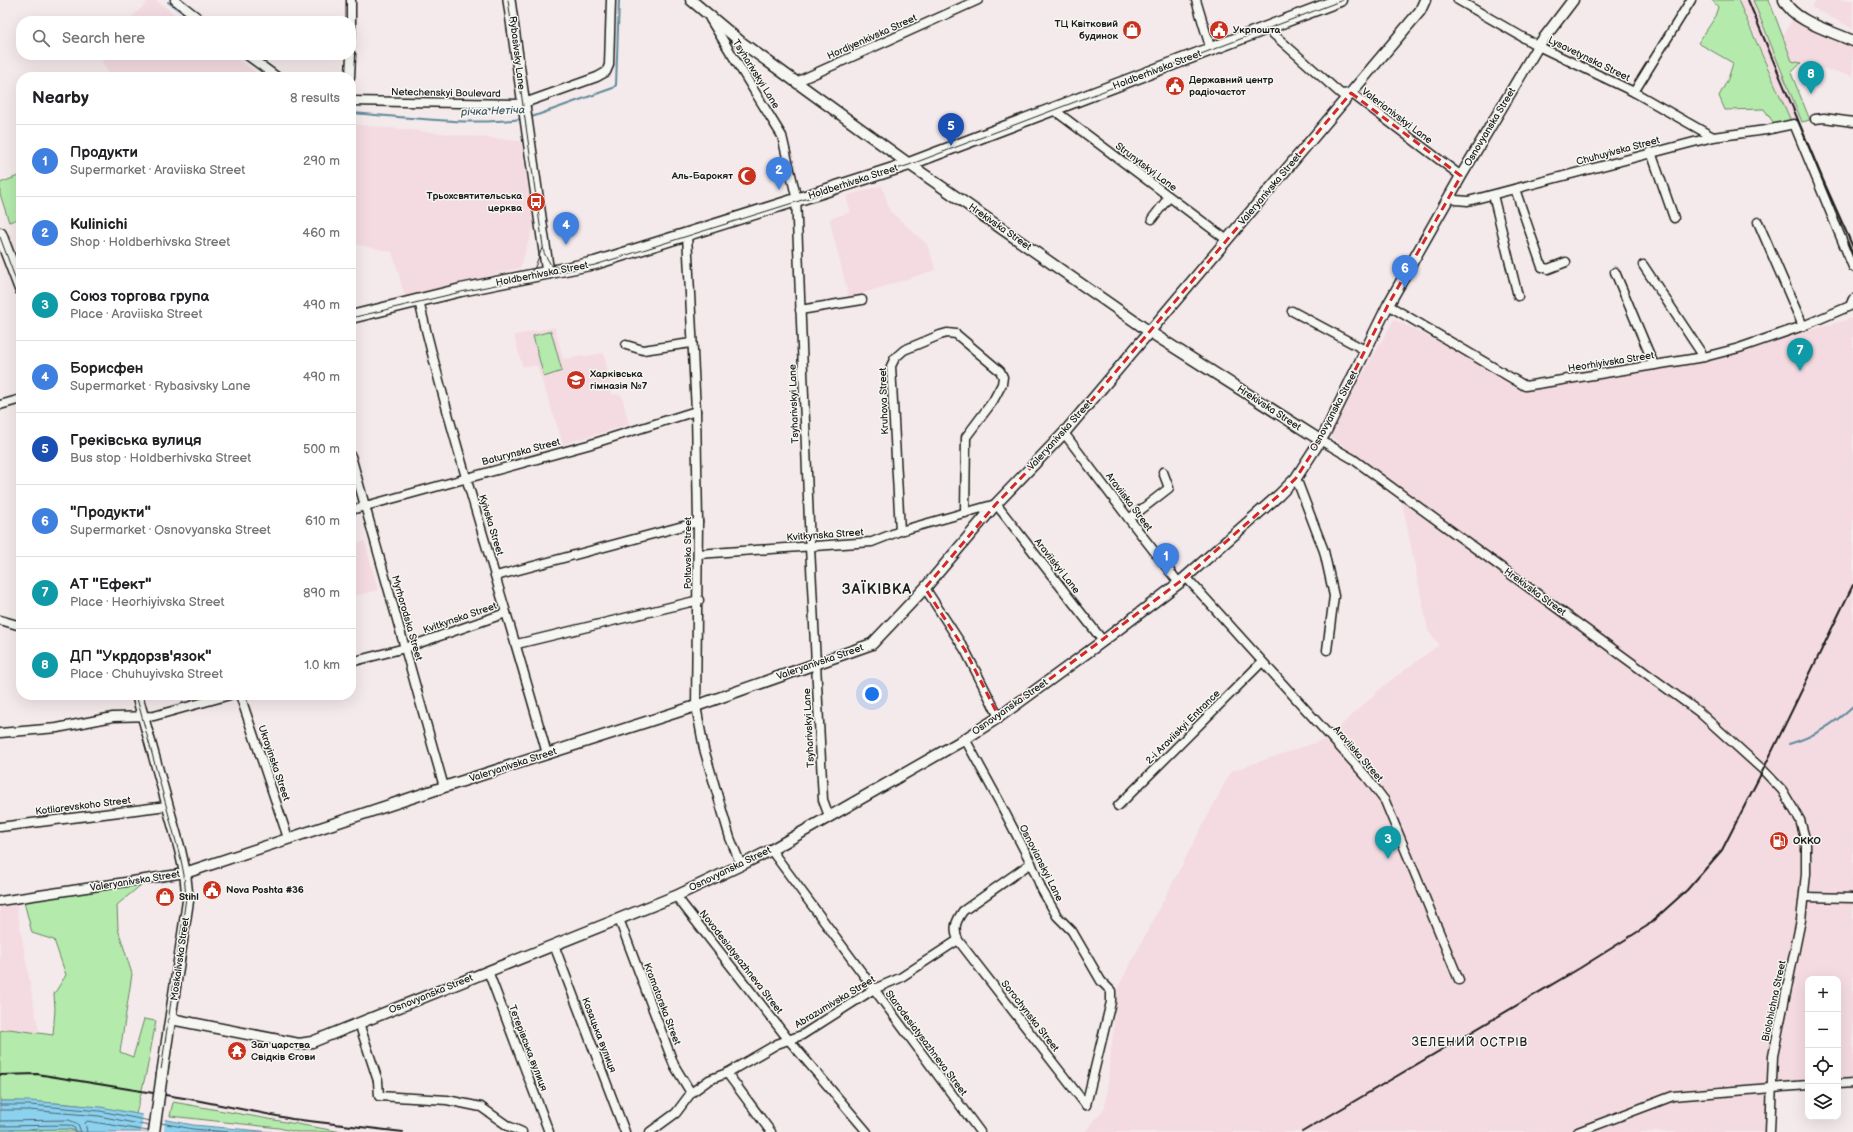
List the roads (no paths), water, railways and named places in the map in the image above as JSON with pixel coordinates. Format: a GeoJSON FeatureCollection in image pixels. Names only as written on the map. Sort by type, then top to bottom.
{"type":"FeatureCollection","features":[{"type":"Feature","properties":{"kind":"main road","name":"Rybasivsky Lane"},"geometry":{"type":"LineString","coordinates":[[509,0],[548,273]]}},
{"type":"Feature","properties":{"kind":"main road","name":"Holdberhivska Street"},"geometry":{"type":"LineString","coordinates":[[356,316],[595,263],[909,164],[1340,0]]}},
{"type":"Feature","properties":{"kind":"main road"},"geometry":{"type":"LineString","coordinates":[[0,234],[16,276]]}},
{"type":"Feature","properties":{"kind":"street"},"geometry":{"type":"LineString","coordinates":[[175,0],[196,16]]}},
{"type":"Feature","properties":{"kind":"street"},"geometry":{"type":"LineString","coordinates":[[351,0],[351,16]]}},
{"type":"Feature","properties":{"kind":"street","name":"Netechenskyi Boulevard"},"geometry":{"type":"LineString","coordinates":[[356,101],[516,104],[523,103],[598,77],[606,72],[609,65],[611,0]]}},
{"type":"Feature","properties":{"kind":"street","name":"Hrekivska Street"},"geometry":{"type":"LineString","coordinates":[[691,0],[741,42],[909,164],[1150,332],[1320,440],[1360,463],[1693,708],[1763,770],[1780,788],[1800,820],[1806,842],[1806,874]]}},
{"type":"Feature","properties":{"kind":"street","name":"Hordiyenkivska Street"},"geometry":{"type":"LineString","coordinates":[[796,82],[978,0]]}},
{"type":"Feature","properties":{"kind":"street"},"geometry":{"type":"LineString","coordinates":[[1196,0],[1211,50]]}},
{"type":"Feature","properties":{"kind":"street","name":"Valeryanivska Street"},"geometry":{"type":"LineString","coordinates":[[0,901],[185,873],[444,787],[696,706],[872,644],[925,588],[996,504],[1064,433],[1420,11],[1425,0]]}},
{"type":"Feature","properties":{"kind":"street","name":"Lysavetynska Street"},"geometry":{"type":"LineString","coordinates":[[1458,0],[1538,46],[1634,92],[1712,137]]}},
{"type":"Feature","properties":{"kind":"street","name":"Osnovyanska Street"},"geometry":{"type":"LineString","coordinates":[[171,1019],[299,1044],[312,1042],[676,896],[741,866],[965,739],[999,717],[1103,641],[1182,580],[1279,495],[1296,478],[1320,440],[1388,305],[1461,176],[1538,46],[1573,0]]}},
{"type":"Feature","properties":{"kind":"street"},"geometry":{"type":"LineString","coordinates":[[1634,92],[1691,0]]}},
{"type":"Feature","properties":{"kind":"street"},"geometry":{"type":"LineString","coordinates":[[1784,0],[1790,10],[1800,17],[1853,41]]}},
{"type":"Feature","properties":{"kind":"street","name":"Tsyharivskyi Lane"},"geometry":{"type":"LineString","coordinates":[[706,13],[782,136],[791,170],[796,200],[810,547],[823,800],[829,816]]}},
{"type":"Feature","properties":{"kind":"street","name":"Valerianivskyi Lane"},"geometry":{"type":"LineString","coordinates":[[1269,27],[1271,32],[1341,94],[1351,93],[1461,176]]}},
{"type":"Feature","properties":{"kind":"street"},"geometry":{"type":"LineString","coordinates":[[254,60],[270,72]]}},
{"type":"Feature","properties":{"kind":"street"},"geometry":{"type":"LineString","coordinates":[[350,72],[351,60]]}},
{"type":"Feature","properties":{"kind":"street","name":"Strunytskyi Lane"},"geometry":{"type":"LineString","coordinates":[[1056,108],[1058,113],[1227,240]]}},
{"type":"Feature","properties":{"kind":"street"},"geometry":{"type":"LineString","coordinates":[[1815,119],[1824,118],[1853,122]]}},
{"type":"Feature","properties":{"kind":"street","name":"Chuhuyivska Street"},"geometry":{"type":"LineString","coordinates":[[1450,196],[1456,200],[1468,201],[1650,152],[1712,137],[1766,130],[1794,124],[1853,266]]}},
{"type":"Feature","properties":{"kind":"street"},"geometry":{"type":"LineString","coordinates":[[1650,152],[1674,218]]}},
{"type":"Feature","properties":{"kind":"street"},"geometry":{"type":"LineString","coordinates":[[1515,189],[1542,267],[1548,269],[1566,262]]}},
{"type":"Feature","properties":{"kind":"street"},"geometry":{"type":"LineString","coordinates":[[1492,195],[1518,296]]}},
{"type":"Feature","properties":{"kind":"street"},"geometry":{"type":"LineString","coordinates":[[1152,219],[1169,197]]}},
{"type":"Feature","properties":{"kind":"street"},"geometry":{"type":"LineString","coordinates":[[1758,222],[1803,326]]}},
{"type":"Feature","properties":{"kind":"street","name":"Poltavska Street"},"geometry":{"type":"LineString","coordinates":[[687,234],[691,343],[696,411],[699,600],[696,706],[704,749],[730,838],[741,866]]}},
{"type":"Feature","properties":{"kind":"street"},"geometry":{"type":"LineString","coordinates":[[1643,265],[1704,357]]}},
{"type":"Feature","properties":{"kind":"street"},"geometry":{"type":"LineString","coordinates":[[1614,272],[1654,365]]}},
{"type":"Feature","properties":{"kind":"street"},"geometry":{"type":"LineString","coordinates":[[800,310],[862,300]]}},
{"type":"Feature","properties":{"kind":"street","name":"Kyivska Street"},"geometry":{"type":"LineString","coordinates":[[419,301],[466,477],[506,613],[517,644],[547,754]]}},
{"type":"Feature","properties":{"kind":"street","name":"Heorhiyivska Street"},"geometry":{"type":"LineString","coordinates":[[1388,305],[1524,386],[1704,357],[1739,348],[1803,326],[1851,302]]}},
{"type":"Feature","properties":{"kind":"street"},"geometry":{"type":"LineString","coordinates":[[1292,311],[1365,350]]}},
{"type":"Feature","properties":{"kind":"street","name":"Kruhova Street"},"geometry":{"type":"LineString","coordinates":[[900,531],[891,366],[895,358],[904,350],[947,333],[956,334],[1000,371],[1003,377],[1002,384],[992,401],[966,437],[965,513]]}},
{"type":"Feature","properties":{"kind":"street"},"geometry":{"type":"LineString","coordinates":[[626,345],[644,350],[691,343]]}},
{"type":"Feature","properties":{"kind":"street"},"geometry":{"type":"LineString","coordinates":[[0,405],[16,400]]}},
{"type":"Feature","properties":{"kind":"street","name":"Baturynska Street"},"geometry":{"type":"LineString","coordinates":[[356,508],[466,477],[588,445],[696,411]]}},
{"type":"Feature","properties":{"kind":"street","name":"Araviiska Street"},"geometry":{"type":"LineString","coordinates":[[1064,433],[1129,519],[1182,580],[1262,662],[1366,776],[1385,801],[1459,980]]}},
{"type":"Feature","properties":{"kind":"street"},"geometry":{"type":"LineString","coordinates":[[1129,519],[1169,488],[1163,472]]}},
{"type":"Feature","properties":{"kind":"street","name":"Myrhorodska Street"},"geometry":{"type":"LineString","coordinates":[[356,475],[444,787]]}},
{"type":"Feature","properties":{"kind":"street"},"geometry":{"type":"LineString","coordinates":[[1296,478],[1324,551],[1334,596],[1327,650]]}},
{"type":"Feature","properties":{"kind":"street","name":"Kvitkynska Street"},"geometry":{"type":"LineString","coordinates":[[698,554],[872,542],[900,531],[996,504]]}},
{"type":"Feature","properties":{"kind":"street","name":"Araviiskyi Lane"},"geometry":{"type":"LineString","coordinates":[[996,504],[1103,641]]}},
{"type":"Feature","properties":{"kind":"street"},"geometry":{"type":"LineString","coordinates":[[496,576],[698,522]]}},
{"type":"Feature","properties":{"kind":"street"},"geometry":{"type":"LineString","coordinates":[[925,588],[965,650],[999,717]]}},
{"type":"Feature","properties":{"kind":"street"},"geometry":{"type":"LineString","coordinates":[[517,644],[699,600]]}},
{"type":"Feature","properties":{"kind":"street","name":"Kvitkynska Street"},"geometry":{"type":"LineString","coordinates":[[356,661],[405,648],[506,613]]}},
{"type":"Feature","properties":{"kind":"street"},"geometry":{"type":"LineString","coordinates":[[0,620],[16,625]]}},
{"type":"Feature","properties":{"kind":"street","name":"2-i Araviiskyi Entrance"},"geometry":{"type":"LineString","coordinates":[[1118,806],[1262,662]]}},
{"type":"Feature","properties":{"kind":"street","name":"Moskalivska Street"},"geometry":{"type":"LineString","coordinates":[[139,700],[185,873],[188,901],[154,1132]]}},
{"type":"Feature","properties":{"kind":"street"},"geometry":{"type":"LineString","coordinates":[[0,733],[57,728],[130,716],[154,716],[212,700]]}},
{"type":"Feature","properties":{"kind":"street","name":"Ukrayinska Street"},"geometry":{"type":"LineString","coordinates":[[242,700],[288,838]]}},
{"type":"Feature","properties":{"kind":"street","name":"Osnovianskyi Lane"},"geometry":{"type":"LineString","coordinates":[[965,739],[1031,864],[1042,890],[1057,916],[1072,931],[1101,981],[1110,991],[1112,997],[1086,1105]]}},
{"type":"Feature","properties":{"kind":"street","name":"Kotliarevskoho Street"},"geometry":{"type":"LineString","coordinates":[[0,827],[167,806]]}},
{"type":"Feature","properties":{"kind":"street","name":"Starodesiatysazhneva Street"},"geometry":{"type":"LineString","coordinates":[[770,850],[980,1132]]}},
{"type":"Feature","properties":{"kind":"street"},"geometry":{"type":"LineString","coordinates":[[958,940],[955,930],[956,921],[963,911],[1031,864]]}},
{"type":"Feature","properties":{"kind":"street","name":"Biolohichna Street"},"geometry":{"type":"LineString","coordinates":[[1770,1132],[1772,1056],[1801,920],[1806,874]]}},
{"type":"Feature","properties":{"kind":"street","name":"Novodesiatysazhneva Street"},"geometry":{"type":"LineString","coordinates":[[676,896],[788,1039],[867,1132]]}},
{"type":"Feature","properties":{"kind":"street"},"geometry":{"type":"LineString","coordinates":[[1804,897],[1853,898]]}},
{"type":"Feature","properties":{"kind":"street","name":"Kramatorska Street"},"geometry":{"type":"LineString","coordinates":[[619,919],[674,1064],[691,1093]]}},
{"type":"Feature","properties":{"kind":"street","name":"Abrazumivska Street"},"geometry":{"type":"LineString","coordinates":[[650,1132],[676,1113],[691,1093],[708,1080],[727,1073],[788,1039],[802,1035],[874,989],[900,978],[958,940]]}},
{"type":"Feature","properties":{"kind":"street","name":"Sorochynska Street"},"geometry":{"type":"LineString","coordinates":[[958,940],[1086,1105]]}},
{"type":"Feature","properties":{"kind":"street","name":"Козацька вулиця"},"geometry":{"type":"LineString","coordinates":[[554,945],[625,1132]]}},
{"type":"Feature","properties":{"kind":"street","name":"Тетерівська вулиця"},"geometry":{"type":"LineString","coordinates":[[488,971],[549,1132]]}},
{"type":"Feature","properties":{"kind":"street"},"geometry":{"type":"LineString","coordinates":[[359,1023],[378,1081],[379,1096],[447,1100],[481,1107],[508,1126],[522,1132]]}},
{"type":"Feature","properties":{"kind":"street"},"geometry":{"type":"LineString","coordinates":[[727,1073],[771,1132]]}},
{"type":"Feature","properties":{"kind":"street"},"geometry":{"type":"LineString","coordinates":[[1841,1084],[1853,1083]]}},
{"type":"Feature","properties":{"kind":"street"},"geometry":{"type":"LineString","coordinates":[[1578,1132],[1673,1096],[1805,1085]]}},
{"type":"Feature","properties":{"kind":"water"},"geometry":{"type":"Polygon","coordinates":[[[0,1101],[30,1101],[101,1107],[193,1125],[272,1132],[81,1132],[68,1129],[0,1130],[0,1101]]]}},
{"type":"Feature","properties":{"kind":"waterway","name":"річка Нетіча"},"geometry":{"type":"LineString","coordinates":[[529,118],[613,88],[616,85],[619,0]]}},
{"type":"Feature","properties":{"kind":"waterway","name":"річка Нетіча"},"geometry":{"type":"LineString","coordinates":[[168,2],[187,16]]}},
{"type":"Feature","properties":{"kind":"waterway","name":"річка Нетіча"},"geometry":{"type":"LineString","coordinates":[[356,113],[415,119],[480,122],[522,119]]}},
{"type":"Feature","properties":{"kind":"waterway"},"geometry":{"type":"LineString","coordinates":[[1789,744],[1815,734],[1838,719],[1853,706]]}},
{"type":"Feature","properties":{"kind":"tram line"},"geometry":{"type":"LineString","coordinates":[[508,0],[544,253],[551,265],[564,270]]}},
{"type":"Feature","properties":{"kind":"tram line"},"geometry":{"type":"LineString","coordinates":[[356,317],[461,292],[595,265],[796,202],[909,165],[1343,0]]}},
{"type":"Feature","properties":{"kind":"tram line"},"geometry":{"type":"LineString","coordinates":[[0,237],[16,280]]}},
{"type":"Feature","properties":{"kind":"tram line"},"geometry":{"type":"LineString","coordinates":[[525,279],[535,267],[542,248]]}},
{"type":"Feature","properties":{"kind":"tram line"},"geometry":{"type":"LineString","coordinates":[[137,700],[181,860],[186,898],[152,1132]]}},
{"type":"Feature","properties":{"kind":"railway"},"geometry":{"type":"LineString","coordinates":[[1748,0],[1823,180],[1853,247]]}},
{"type":"Feature","properties":{"kind":"railway"},"geometry":{"type":"LineString","coordinates":[[1847,242],[1853,257]]}},
{"type":"Feature","properties":{"kind":"railway"},"geometry":{"type":"LineString","coordinates":[[1302,1132],[1580,968],[1647,926],[1687,890],[1722,850],[1763,770],[1853,585]]}},
{"type":"Feature","properties":{"kind":"railway"},"geometry":{"type":"LineString","coordinates":[[0,1075],[37,1074],[190,1099],[292,1119],[403,1132]]}},
{"type":"Feature","properties":{"kind":"place","name":"ТЦ Квітковий будинок"},"geometry":{"type":"Point","coordinates":[1132,30]}},
{"type":"Feature","properties":{"kind":"place","name":"Укрпошта"},"geometry":{"type":"Point","coordinates":[1219,30]}},
{"type":"Feature","properties":{"kind":"place","name":"Державний центр радіочастот"},"geometry":{"type":"Point","coordinates":[1175,86]}},
{"type":"Feature","properties":{"kind":"place","name":"ДП \"Укрдорзв'язок\""},"geometry":{"type":"Point","coordinates":[1811,94]}},
{"type":"Feature","properties":{"kind":"place","name":"Греківська вулиця"},"geometry":{"type":"Point","coordinates":[951,146]}},
{"type":"Feature","properties":{"kind":"place","name":"Аль-Барокят"},"geometry":{"type":"Point","coordinates":[747,176]}},
{"type":"Feature","properties":{"kind":"place","name":"Kulinichi"},"geometry":{"type":"Point","coordinates":[779,190]}},
{"type":"Feature","properties":{"kind":"place","name":"Трьохсвятительська церква"},"geometry":{"type":"Point","coordinates":[536,202]}},
{"type":"Feature","properties":{"kind":"place","name":"Борисфен"},"geometry":{"type":"Point","coordinates":[566,245]}},
{"type":"Feature","properties":{"kind":"place","name":"\"Продукти\""},"geometry":{"type":"Point","coordinates":[1405,288]}},
{"type":"Feature","properties":{"kind":"place","name":"АТ \"Ефект\""},"geometry":{"type":"Point","coordinates":[1800,371]}},
{"type":"Feature","properties":{"kind":"place","name":"Харківська гімназія №7"},"geometry":{"type":"Point","coordinates":[576,380]}},
{"type":"Feature","properties":{"kind":"place","name":"Продукти"},"geometry":{"type":"Point","coordinates":[1166,576]}},
{"type":"Feature","properties":{"kind":"place","name":"OKKO"},"geometry":{"type":"Point","coordinates":[1779,841]}},
{"type":"Feature","properties":{"kind":"place","name":"Союз торгова група"},"geometry":{"type":"Point","coordinates":[1388,859]}},
{"type":"Feature","properties":{"kind":"place","name":"Nova Poshta #36"},"geometry":{"type":"Point","coordinates":[212,890]}},
{"type":"Feature","properties":{"kind":"place","name":"Stihl"},"geometry":{"type":"Point","coordinates":[165,897]}},
{"type":"Feature","properties":{"kind":"place","name":"Зал царства Свідків Єгови"},"geometry":{"type":"Point","coordinates":[237,1051]}},
{"type":"Feature","properties":{"kind":"district","name":"ЗАЇКІВКА"},"geometry":{"type":"Point","coordinates":[877,589]}},
{"type":"Feature","properties":{"kind":"district","name":"ЗЕЛЕНИЙ ОСТРІВ"},"geometry":{"type":"Point","coordinates":[1470,1042]}}]}
